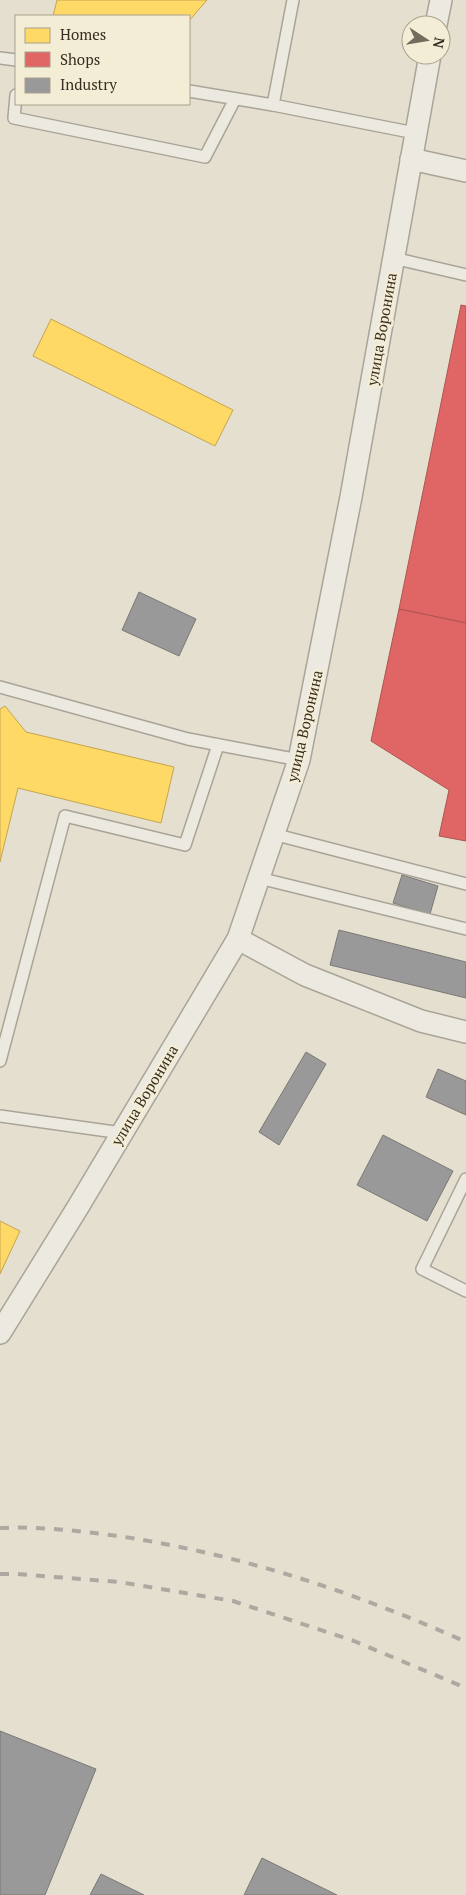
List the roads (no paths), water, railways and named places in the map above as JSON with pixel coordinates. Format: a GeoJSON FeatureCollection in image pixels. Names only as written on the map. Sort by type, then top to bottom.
{"type":"FeatureCollection","features":[{"type":"Feature","properties":{"kind":"street"},"geometry":{"type":"LineString","coordinates":[[438,15],[441,0]]}},
{"type":"Feature","properties":{"kind":"street","name":"улица Воронина"},"geometry":{"type":"LineString","coordinates":[[0,1333],[238,938],[299,760],[351,497],[428,65]]}},
{"type":"Feature","properties":{"kind":"street"},"geometry":{"type":"LineString","coordinates":[[410,159],[466,171]]}},
{"type":"Feature","properties":{"kind":"street"},"geometry":{"type":"LineString","coordinates":[[238,938],[323,982],[420,1021],[466,1032]]}},
{"type":"Feature","properties":{"kind":"lane"},"geometry":{"type":"LineString","coordinates":[[273,106],[293,0]]}},
{"type":"Feature","properties":{"kind":"lane"},"geometry":{"type":"LineString","coordinates":[[0,58],[15,60]]}},
{"type":"Feature","properties":{"kind":"lane"},"geometry":{"type":"LineString","coordinates":[[190,91],[415,133]]}},
{"type":"Feature","properties":{"kind":"lane"},"geometry":{"type":"LineString","coordinates":[[15,105],[14,118],[205,157],[235,99]]}},
{"type":"Feature","properties":{"kind":"lane"},"geometry":{"type":"LineString","coordinates":[[393,258],[466,275]]}},
{"type":"Feature","properties":{"kind":"lane"},"geometry":{"type":"LineString","coordinates":[[0,687],[188,740],[299,760]]}},
{"type":"Feature","properties":{"kind":"lane"},"geometry":{"type":"LineString","coordinates":[[0,1061],[65,816],[184,845],[218,745]]}},
{"type":"Feature","properties":{"kind":"lane"},"geometry":{"type":"LineString","coordinates":[[274,834],[466,884]]}},
{"type":"Feature","properties":{"kind":"lane"},"geometry":{"type":"LineString","coordinates":[[259,878],[466,929]]}},
{"type":"Feature","properties":{"kind":"lane"},"geometry":{"type":"LineString","coordinates":[[0,1116],[122,1133]]}},
{"type":"Feature","properties":{"kind":"lane"},"geometry":{"type":"LineString","coordinates":[[466,1179],[422,1269],[466,1291]]}},
{"type":"Feature","properties":{"kind":"railway"},"geometry":{"type":"LineString","coordinates":[[0,1528],[44,1528],[103,1534],[208,1553],[252,1564],[339,1591],[466,1642]]}},
{"type":"Feature","properties":{"kind":"railway"},"geometry":{"type":"LineString","coordinates":[[0,1574],[119,1582],[233,1601],[354,1641],[466,1688]]}}]}
